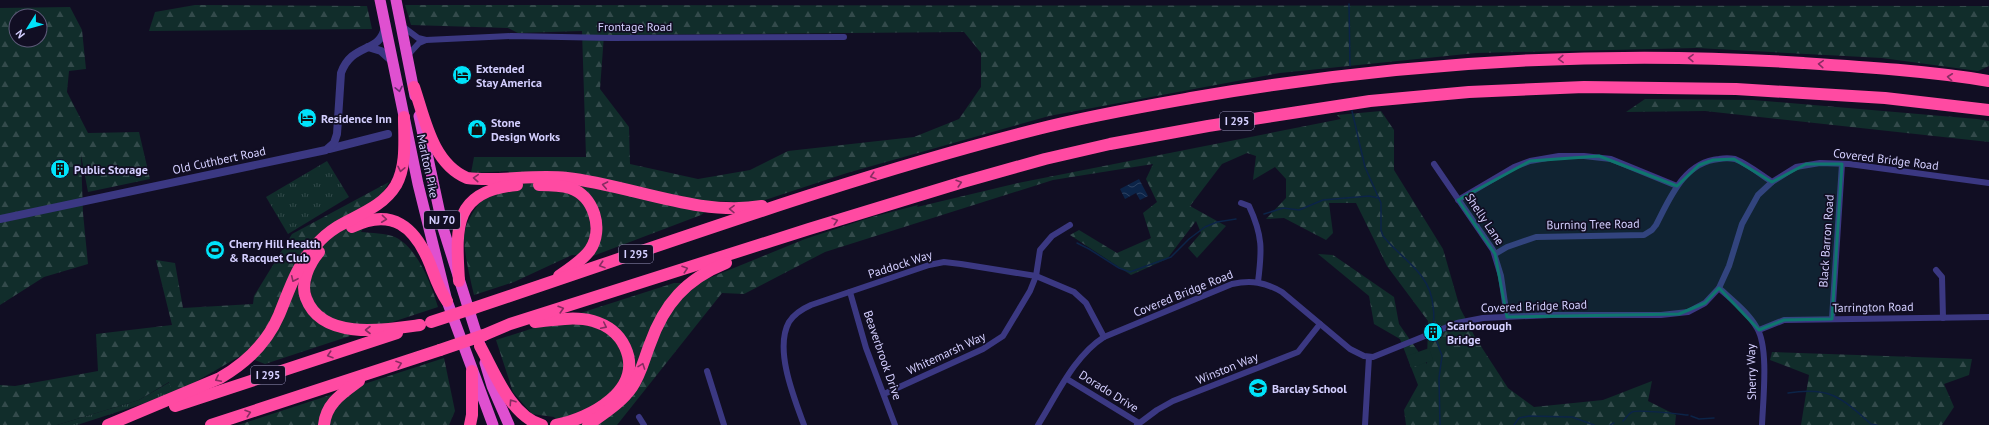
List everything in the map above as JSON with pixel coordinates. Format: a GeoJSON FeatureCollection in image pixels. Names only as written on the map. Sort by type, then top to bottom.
{"type":"FeatureCollection","features":[{"type":"Feature","properties":{"kind":"highway","name":"Marlton Pike"},"geometry":{"type":"LineString","coordinates":[[381,4],[418,184],[447,301],[472,371],[494,425]]}},
{"type":"Feature","properties":{"kind":"highway","name":"Marlton Pike"},"geometry":{"type":"LineString","coordinates":[[397,4],[443,228],[459,281],[482,340],[492,386],[509,425]]}},
{"type":"Feature","properties":{"kind":"highway","name":"I 295"},"geometry":{"type":"LineString","coordinates":[[116,425],[799,200],[955,151],[1042,128],[1130,109],[1321,77],[1422,67],[1527,60],[1633,57],[1744,59],[1861,67],[1989,82]]}},
{"type":"Feature","properties":{"kind":"highway"},"geometry":{"type":"LineString","coordinates":[[414,87],[439,155],[454,171],[467,178],[567,178],[710,207],[728,209],[744,209],[799,200]]}},
{"type":"Feature","properties":{"kind":"highway","name":"I 295"},"geometry":{"type":"LineString","coordinates":[[211,425],[368,375],[440,350],[482,340],[510,324],[809,229],[963,182],[1083,150],[1230,122],[1370,100],[1469,92],[1584,87],[1736,89],[1885,98],[1989,110]]}},
{"type":"Feature","properties":{"kind":"highway"},"geometry":{"type":"LineString","coordinates":[[108,425],[214,381],[231,372],[253,354],[272,328],[301,264],[310,251],[330,232],[383,200],[395,186],[402,168],[404,116]]}},
{"type":"Feature","properties":{"kind":"highway"},"geometry":{"type":"LineString","coordinates":[[459,281],[458,231],[462,214],[467,206],[480,195],[490,190],[504,186],[534,185],[570,188],[582,195],[594,213],[596,222],[596,235],[590,250],[553,282]]}},
{"type":"Feature","properties":{"kind":"highway"},"geometry":{"type":"LineString","coordinates":[[426,324],[388,329],[359,330],[332,324],[322,319],[314,312],[305,295],[305,283],[311,264],[330,241],[345,230],[371,220],[382,218],[394,221],[403,224],[418,241],[447,301]]}},
{"type":"Feature","properties":{"kind":"highway"},"geometry":{"type":"LineString","coordinates":[[588,425],[616,405],[632,387],[638,377],[661,316],[681,291],[696,278],[717,266],[809,229]]}},
{"type":"Feature","properties":{"kind":"highway"},"geometry":{"type":"LineString","coordinates":[[510,324],[583,319],[602,324],[611,330],[625,346],[628,354],[628,368],[627,376],[620,390],[606,403],[586,416],[556,425]]}},
{"type":"Feature","properties":{"kind":"highway"},"geometry":{"type":"LineString","coordinates":[[482,340],[512,403],[524,417],[542,425]]}},
{"type":"Feature","properties":{"kind":"highway"},"geometry":{"type":"LineString","coordinates":[[470,425],[472,415],[472,371]]}},
{"type":"Feature","properties":{"kind":"highway"},"geometry":{"type":"LineString","coordinates":[[324,425],[331,405],[340,394],[368,375]]}},
{"type":"Feature","properties":{"kind":"street"},"geometry":{"type":"LineString","coordinates":[[326,150],[334,143],[337,134],[341,73],[344,64],[352,54],[368,47],[380,38],[385,24]]}},
{"type":"Feature","properties":{"kind":"street"},"geometry":{"type":"LineString","coordinates":[[402,26],[418,38],[426,40]]}},
{"type":"Feature","properties":{"kind":"street","name":"Frontage Road"},"geometry":{"type":"LineString","coordinates":[[426,40],[511,36],[612,38],[844,36]]}},
{"type":"Feature","properties":{"kind":"street"},"geometry":{"type":"LineString","coordinates":[[408,55],[418,44],[426,40]]}},
{"type":"Feature","properties":{"kind":"street"},"geometry":{"type":"LineString","coordinates":[[368,47],[385,53],[394,67]]}},
{"type":"Feature","properties":{"kind":"street","name":"Old Cuthbert Road"},"geometry":{"type":"LineString","coordinates":[[0,219],[326,150],[388,134]]}},
{"type":"Feature","properties":{"kind":"street"},"geometry":{"type":"LineString","coordinates":[[1458,200],[1514,167],[1530,161],[1559,156],[1591,156],[1611,159],[1677,186]]}},
{"type":"Feature","properties":{"kind":"street","name":"Burning Tree Road"},"geometry":{"type":"LineString","coordinates":[[1495,254],[1507,247],[1536,237],[1644,235],[1652,230],[1656,225],[1677,186],[1688,173],[1705,162],[1726,158],[1734,159],[1746,164],[1772,182]]}},
{"type":"Feature","properties":{"kind":"street","name":"Shelly Lane"},"geometry":{"type":"LineString","coordinates":[[1434,164],[1495,254],[1505,295],[1507,316]]}},
{"type":"Feature","properties":{"kind":"street","name":"Covered Bridge Road"},"geometry":{"type":"LineString","coordinates":[[1038,425],[1089,347],[1104,337],[1232,284],[1258,282],[1271,285],[1282,292],[1357,354],[1369,357],[1379,356],[1427,335],[1470,320],[1507,316],[1679,314],[1688,312],[1705,303],[1719,288],[1729,266],[1742,224],[1752,204],[1772,182],[1786,172],[1806,164],[1842,164],[1989,183]]}},
{"type":"Feature","properties":{"kind":"street","name":"Black Barron Road"},"geometry":{"type":"LineString","coordinates":[[1832,319],[1842,164]]}},
{"type":"Feature","properties":{"kind":"street"},"geometry":{"type":"LineString","coordinates":[[1241,203],[1249,206],[1257,223],[1261,239],[1262,249],[1258,282]]}},
{"type":"Feature","properties":{"kind":"street","name":"Whitemarsh Way"},"geometry":{"type":"LineString","coordinates":[[884,394],[993,343],[1008,329],[1030,291],[1036,276],[1040,250],[1046,241],[1070,224]]}},
{"type":"Feature","properties":{"kind":"street","name":"Paddock Way"},"geometry":{"type":"LineString","coordinates":[[804,425],[790,387],[785,357],[784,343],[788,322],[803,309],[912,270],[944,262],[1036,276],[1074,292],[1086,303],[1104,337]]}},
{"type":"Feature","properties":{"kind":"street"},"geometry":{"type":"LineString","coordinates":[[1936,270],[1942,277],[1943,318]]}},
{"type":"Feature","properties":{"kind":"street","name":"Sherry Way"},"geometry":{"type":"LineString","coordinates":[[1719,288],[1750,317],[1759,330],[1764,346],[1762,425]]}},
{"type":"Feature","properties":{"kind":"street","name":"Beaverbrook Drive"},"geometry":{"type":"LineString","coordinates":[[850,292],[866,348],[895,425]]}},
{"type":"Feature","properties":{"kind":"street","name":"Tarrington Road"},"geometry":{"type":"LineString","coordinates":[[1759,330],[1784,320],[1989,317]]}},
{"type":"Feature","properties":{"kind":"street","name":"Winston Way"},"geometry":{"type":"LineString","coordinates":[[1138,424],[1157,410],[1173,401],[1298,352],[1320,324]]}},
{"type":"Feature","properties":{"kind":"street"},"geometry":{"type":"LineString","coordinates":[[1365,425],[1369,357]]}},
{"type":"Feature","properties":{"kind":"street"},"geometry":{"type":"LineString","coordinates":[[707,371],[724,425]]}},
{"type":"Feature","properties":{"kind":"street","name":"Dorado Drive"},"geometry":{"type":"LineString","coordinates":[[1067,379],[1138,424]]}},
{"type":"Feature","properties":{"kind":"street"},"geometry":{"type":"LineString","coordinates":[[639,417],[644,425]]}},
{"type":"Feature","properties":{"kind":"highlighted area"},"geometry":{"type":"Polygon","coordinates":[[[1599,156],[1677,186],[1699,165],[1713,160],[1734,159],[1772,182],[1806,164],[1842,164],[1832,319],[1784,320],[1759,330],[1719,288],[1705,303],[1679,314],[1507,317],[1495,254],[1458,200],[1530,161],[1599,156]]]}},
{"type":"Feature","properties":{"kind":"green space"},"geometry":{"type":"Polygon","coordinates":[[[195,5],[367,6],[372,29],[149,31],[155,12],[195,5]]]}},
{"type":"Feature","properties":{"kind":"green space"},"geometry":{"type":"Polygon","coordinates":[[[405,5],[1989,6],[1989,66],[1978,71],[1882,58],[1697,48],[1476,53],[1280,73],[1049,116],[847,173],[756,203],[720,201],[701,215],[593,256],[572,255],[514,282],[474,295],[465,252],[465,230],[472,213],[489,191],[509,171],[471,173],[474,157],[586,157],[582,31],[518,33],[508,28],[411,25],[405,5]],[[964,32],[604,35],[600,89],[629,127],[630,164],[698,179],[750,170],[788,151],[914,137],[959,119],[981,87],[981,53],[964,32]]]}},
{"type":"Feature","properties":{"kind":"green space"},"geometry":{"type":"Polygon","coordinates":[[[70,7],[82,30],[86,69],[69,71],[67,92],[88,133],[139,132],[150,179],[88,192],[81,155],[83,213],[88,264],[44,277],[0,305],[0,8],[70,7]]]}},
{"type":"Feature","properties":{"kind":"green space"},"geometry":{"type":"Polygon","coordinates":[[[1645,99],[1753,100],[1977,119],[1989,121],[1989,142],[1705,111],[1626,112],[1645,99]]]}},
{"type":"Feature","properties":{"kind":"green space"},"geometry":{"type":"Polygon","coordinates":[[[1381,111],[1394,130],[1394,170],[1443,249],[1460,308],[1475,337],[1508,388],[1534,407],[1603,400],[1652,381],[1648,401],[1676,415],[1675,425],[1406,425],[1404,410],[1418,385],[1400,339],[1374,324],[1369,296],[1318,254],[1333,255],[1394,297],[1399,324],[1427,364],[1428,321],[1387,266],[1356,203],[1329,203],[1333,233],[1326,240],[1284,218],[1266,219],[1286,198],[1286,179],[1275,167],[1253,180],[1256,156],[1247,153],[1222,164],[1190,206],[1226,226],[1197,258],[1188,248],[1201,233],[1196,221],[1167,259],[1131,275],[1070,235],[1079,230],[1117,253],[1151,238],[1143,213],[1157,202],[1146,179],[1153,164],[1053,180],[825,252],[744,294],[722,293],[617,425],[560,425],[554,417],[532,414],[513,392],[496,340],[674,283],[697,283],[805,239],[872,217],[918,205],[917,207],[1018,183],[1341,119],[1337,115],[1381,111]]]}},
{"type":"Feature","properties":{"kind":"green space"},"geometry":{"type":"Polygon","coordinates":[[[327,161],[349,197],[288,234],[266,197],[327,161]]]}},
{"type":"Feature","properties":{"kind":"green space"},"geometry":{"type":"Polygon","coordinates":[[[389,182],[361,232],[387,235],[395,237],[403,242],[417,258],[432,288],[438,307],[265,364],[242,355],[173,394],[169,382],[139,400],[57,425],[0,425],[0,385],[15,386],[98,371],[96,334],[172,325],[156,260],[175,263],[183,308],[253,304],[254,296],[292,234],[389,182]]]}},
{"type":"Feature","properties":{"kind":"green space"},"geometry":{"type":"Polygon","coordinates":[[[1429,348],[1433,360],[1411,368],[1407,356],[1429,348]]]}},
{"type":"Feature","properties":{"kind":"green space"},"geometry":{"type":"Polygon","coordinates":[[[1772,352],[1972,359],[1969,375],[1944,384],[1954,407],[1942,425],[1801,425],[1809,375],[1770,360],[1772,352]]]}},
{"type":"Feature","properties":{"kind":"green space"},"geometry":{"type":"Polygon","coordinates":[[[444,358],[455,411],[449,425],[238,425],[444,358]]]}},
{"type":"Feature","properties":{"kind":"green space"},"geometry":{"type":"Polygon","coordinates":[[[170,382],[173,394],[77,425],[57,425],[139,400],[170,382]]]}},
{"type":"Feature","properties":{"kind":"water"},"geometry":{"type":"Polygon","coordinates":[[[1139,179],[1148,196],[1140,200],[1136,193],[1125,199],[1120,189],[1139,179]]]}},
{"type":"Feature","properties":{"kind":"waterway"},"geometry":{"type":"LineString","coordinates":[[1349,4],[1350,66]]}},
{"type":"Feature","properties":{"kind":"waterway"},"geometry":{"type":"LineString","coordinates":[[1352,111],[1365,167],[1381,203],[1381,230],[1383,236],[1390,245],[1414,267],[1427,284],[1431,294],[1433,309],[1434,320],[1432,328]]}},
{"type":"Feature","properties":{"kind":"waterway"},"geometry":{"type":"LineString","coordinates":[[1264,214],[1283,208],[1299,210],[1323,200],[1369,196],[1379,198]]}},
{"type":"Feature","properties":{"kind":"waterway"},"geometry":{"type":"LineString","coordinates":[[1077,243],[1119,268],[1130,272],[1171,257],[1189,239],[1205,227],[1217,222],[1236,219]]}},
{"type":"Feature","properties":{"kind":"waterway"},"geometry":{"type":"LineString","coordinates":[[1435,336],[1442,356],[1439,378],[1440,425]]}},
{"type":"Feature","properties":{"kind":"waterway"},"geometry":{"type":"LineString","coordinates":[[1788,393],[1815,391],[1834,396],[1852,407],[1871,424],[1877,425]]}},
{"type":"Feature","properties":{"kind":"waterway"},"geometry":{"type":"LineString","coordinates":[[1623,421],[1629,414],[1635,411],[1688,415]]}},
{"type":"Feature","properties":{"kind":"waterway"},"geometry":{"type":"LineString","coordinates":[[1514,425],[1519,418],[1529,416],[1572,417],[1594,425]]}},
{"type":"Feature","properties":{"kind":"waterway"},"geometry":{"type":"LineString","coordinates":[[1691,416],[1699,419],[1714,418]]}},
{"type":"Feature","properties":{"kind":"waterway"},"geometry":{"type":"LineString","coordinates":[[1610,425],[1614,423]]}},
{"type":"Feature","properties":{"kind":"place","name":"Extended Stay America"},"geometry":{"type":"Point","coordinates":[462,75]}},
{"type":"Feature","properties":{"kind":"place","name":"Residence Inn"},"geometry":{"type":"Point","coordinates":[307,118]}},
{"type":"Feature","properties":{"kind":"place","name":"Stone Design Works"},"geometry":{"type":"Point","coordinates":[477,129]}},
{"type":"Feature","properties":{"kind":"place","name":"Public Storage"},"geometry":{"type":"Point","coordinates":[60,169]}},
{"type":"Feature","properties":{"kind":"place","name":"Cherry Hill Health & Racquet Club"},"geometry":{"type":"Point","coordinates":[215,250]}},
{"type":"Feature","properties":{"kind":"place","name":"Scarborough Bridge"},"geometry":{"type":"Point","coordinates":[1433,332]}},
{"type":"Feature","properties":{"kind":"place","name":"Barclay School"},"geometry":{"type":"Point","coordinates":[1258,388]}}]}
